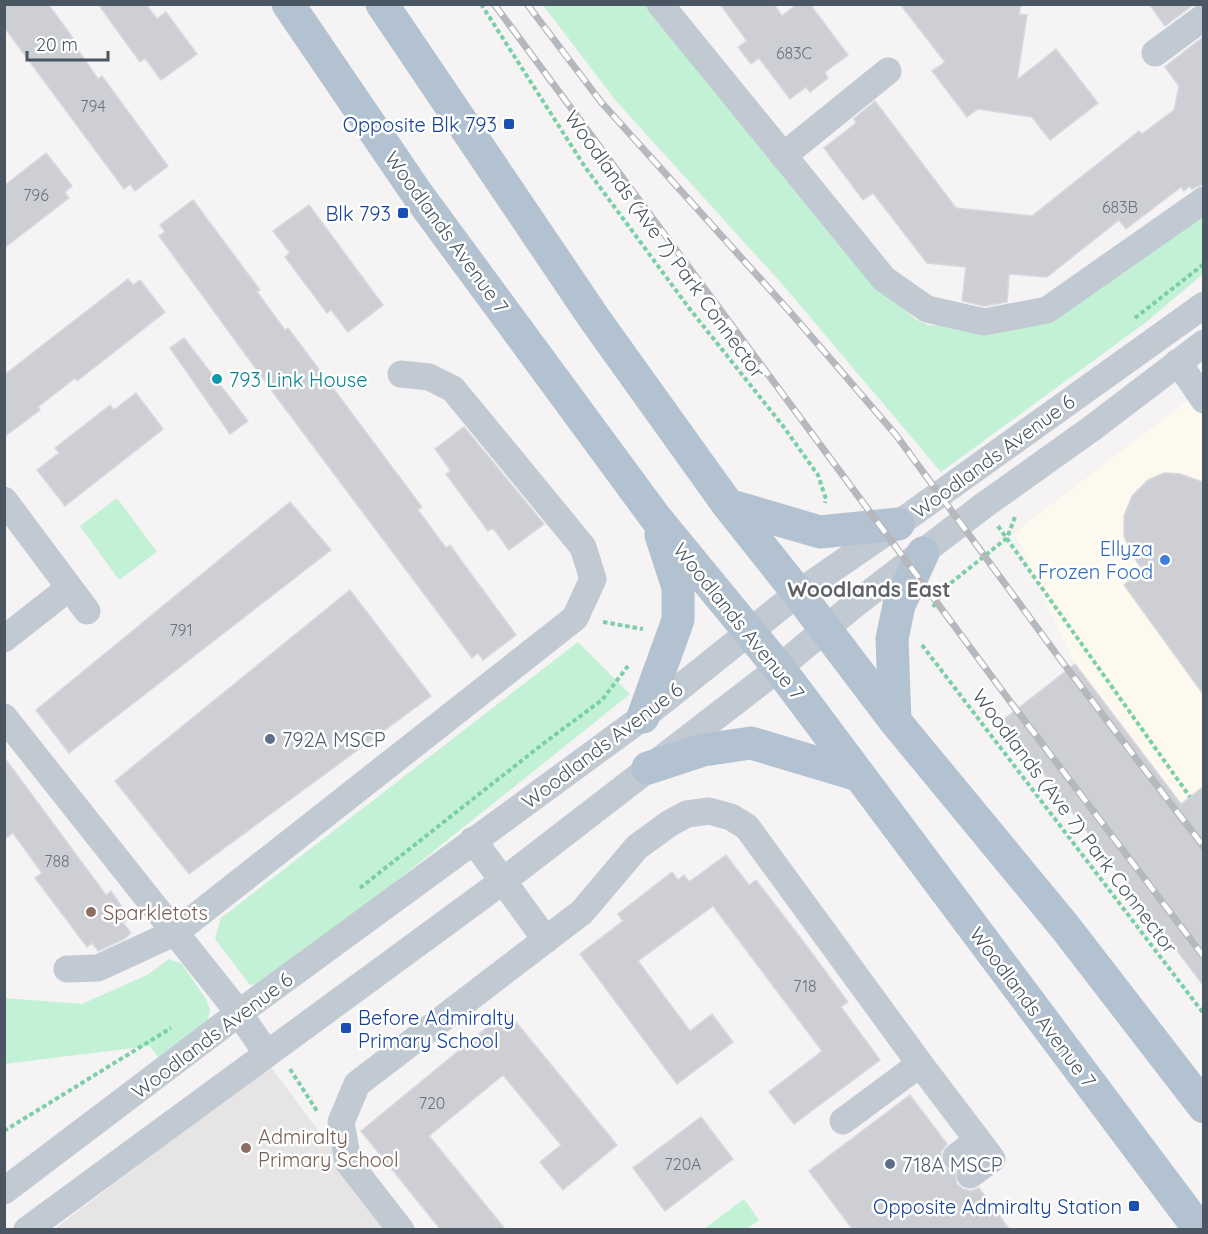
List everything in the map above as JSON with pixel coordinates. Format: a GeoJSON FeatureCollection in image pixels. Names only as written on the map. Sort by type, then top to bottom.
{"type":"FeatureCollection","features":[{"type":"Feature","properties":{"kind":"main road","name":"Woodlands Avenue 7"},"geometry":{"type":"LineString","coordinates":[[288,4],[418,195],[655,517],[779,668],[1200,1230]]}},
{"type":"Feature","properties":{"kind":"main road"},"geometry":{"type":"LineString","coordinates":[[382,4],[587,308],[728,505],[895,721],[1065,927],[1203,1107]]}},
{"type":"Feature","properties":{"kind":"main road"},"geometry":{"type":"LineString","coordinates":[[728,505],[820,532],[898,524]]}},
{"type":"Feature","properties":{"kind":"main road"},"geometry":{"type":"LineString","coordinates":[[644,717],[678,620],[678,587],[655,517]]}},
{"type":"Feature","properties":{"kind":"main road"},"geometry":{"type":"LineString","coordinates":[[895,721],[892,639],[898,605],[923,553]]}},
{"type":"Feature","properties":{"kind":"main road"},"geometry":{"type":"LineString","coordinates":[[648,768],[703,750],[751,743],[858,775]]}},
{"type":"Feature","properties":{"kind":"street"},"geometry":{"type":"LineString","coordinates":[[660,4],[884,279],[927,309],[984,322],[1047,310],[1203,200]]}},
{"type":"Feature","properties":{"kind":"street"},"geometry":{"type":"LineString","coordinates":[[1155,53],[1203,17]]}},
{"type":"Feature","properties":{"kind":"street"},"geometry":{"type":"LineString","coordinates":[[783,156],[888,71]]}},
{"type":"Feature","properties":{"kind":"street","name":"Woodlands Avenue 6"},"geometry":{"type":"LineString","coordinates":[[4,1191],[239,1013],[644,717],[798,593],[1203,305]]}},
{"type":"Feature","properties":{"kind":"street","name":"Woodlands Avenue 6"},"geometry":{"type":"LineString","coordinates":[[27,1230],[503,881],[779,668],[824,629],[983,506],[1090,429],[1203,343]]}},
{"type":"Feature","properties":{"kind":"street"},"geometry":{"type":"LineString","coordinates":[[1178,362],[1203,400]]}},
{"type":"Feature","properties":{"kind":"street"},"geometry":{"type":"LineString","coordinates":[[67,969],[98,969],[176,932],[575,618],[593,579],[583,547],[453,389],[429,378],[401,374]]}},
{"type":"Feature","properties":{"kind":"street"},"geometry":{"type":"LineString","coordinates":[[8,496],[69,588],[87,611]]}},
{"type":"Feature","properties":{"kind":"street"},"geometry":{"type":"LineString","coordinates":[[4,639],[69,588]]}},
{"type":"Feature","properties":{"kind":"street"},"geometry":{"type":"LineString","coordinates":[[4,717],[176,932],[239,1013],[267,1054]]}},
{"type":"Feature","properties":{"kind":"street"},"geometry":{"type":"LineString","coordinates":[[401,1230],[348,1162],[340,1122],[357,1084],[582,912],[637,847],[670,823],[687,814],[709,811],[731,817],[747,827],[985,1150],[963,1166]]}},
{"type":"Feature","properties":{"kind":"street"},"geometry":{"type":"LineString","coordinates":[[473,840],[546,940]]}},
{"type":"Feature","properties":{"kind":"street"},"geometry":{"type":"LineString","coordinates":[[843,1121],[920,1064]]}},
{"type":"Feature","properties":{"kind":"path","name":"Woodlands (Ave 7) Park Connector"},"geometry":{"type":"LineString","coordinates":[[481,4],[585,167],[689,308],[783,426],[818,475],[826,499],[834,502]]}},
{"type":"Feature","properties":{"kind":"path"},"geometry":{"type":"LineString","coordinates":[[1128,323],[1203,264]]}},
{"type":"Feature","properties":{"kind":"path"},"geometry":{"type":"LineString","coordinates":[[983,506],[1190,797]]}},
{"type":"Feature","properties":{"kind":"path"},"geometry":{"type":"LineString","coordinates":[[575,618],[650,630]]}},
{"type":"Feature","properties":{"kind":"path","name":"Woodlands (Ave 7) Park Connector"},"geometry":{"type":"LineString","coordinates":[[924,645],[1203,1014]]}},
{"type":"Feature","properties":{"kind":"path"},"geometry":{"type":"LineString","coordinates":[[351,894],[602,700],[633,656]]}},
{"type":"Feature","properties":{"kind":"path"},"geometry":{"type":"LineString","coordinates":[[4,1131],[180,1022]]}},
{"type":"Feature","properties":{"kind":"shaded area"},"geometry":{"type":"Polygon","coordinates":[[[1196,394],[1203,404],[1203,787],[1181,804],[1075,664],[1014,533],[1196,394]]]}},
{"type":"Feature","properties":{"kind":"shaded area","name":"Admiralty Primary School"},"geometry":{"type":"Polygon","coordinates":[[[270,1066],[392,1229],[53,1230],[270,1066]]]}},
{"type":"Feature","properties":{"kind":"green space"},"geometry":{"type":"Polygon","coordinates":[[[543,5],[647,5],[871,279],[915,319],[928,325],[998,329],[1045,324],[1203,203],[1203,274],[1145,323],[941,472],[783,285],[616,101],[543,5]]]}},
{"type":"Feature","properties":{"kind":"green space"},"geometry":{"type":"Polygon","coordinates":[[[117,498],[157,552],[119,580],[80,526],[117,498]]]}},
{"type":"Feature","properties":{"kind":"green space"},"geometry":{"type":"Polygon","coordinates":[[[578,642],[630,694],[269,983],[250,985],[215,939],[221,918],[578,642]]]}},
{"type":"Feature","properties":{"kind":"green space"},"geometry":{"type":"Polygon","coordinates":[[[169,959],[182,964],[206,999],[210,1010],[206,1030],[163,1065],[150,1046],[4,1064],[4,998],[82,1004],[149,974],[169,959]]]}},
{"type":"Feature","properties":{"kind":"green space"},"geometry":{"type":"Polygon","coordinates":[[[744,1199],[759,1220],[747,1229],[704,1229],[744,1199]]]}},
{"type":"Feature","properties":{"kind":"building"},"geometry":{"type":"Polygon","coordinates":[[[4,4],[48,4],[73,38],[71,40],[98,79],[102,76],[168,166],[135,191],[130,184],[124,189],[4,27],[4,4]]]}},
{"type":"Feature","properties":{"kind":"building"},"geometry":{"type":"Polygon","coordinates":[[[98,4],[146,4],[157,19],[166,12],[197,54],[161,80],[145,58],[140,62],[98,4]]]}},
{"type":"Feature","properties":{"kind":"building"},"geometry":{"type":"Polygon","coordinates":[[[720,4],[774,4],[782,16],[797,4],[810,4],[848,55],[825,72],[828,78],[810,92],[806,87],[790,99],[759,58],[751,64],[738,47],[747,41],[720,4]]]}},
{"type":"Feature","properties":{"kind":"building"},"geometry":{"type":"Polygon","coordinates":[[[900,4],[1021,4],[1019,14],[1027,15],[1017,80],[1056,49],[1098,103],[1050,140],[1032,117],[978,109],[967,117],[932,71],[945,62],[900,4]]]}},
{"type":"Feature","properties":{"kind":"building"},"geometry":{"type":"Polygon","coordinates":[[[1149,4],[1194,4],[1165,26],[1149,4]]]}},
{"type":"Feature","properties":{"kind":"building"},"geometry":{"type":"Polygon","coordinates":[[[1203,37],[1203,184],[1192,189],[1190,186],[1184,191],[1181,187],[1126,229],[1119,220],[1047,277],[1009,274],[1007,302],[984,306],[962,301],[966,267],[927,263],[873,193],[863,200],[824,148],[856,123],[854,119],[875,101],[956,208],[1032,216],[1139,131],[1142,134],[1174,110],[1179,86],[1165,67],[1203,37]]]}},
{"type":"Feature","properties":{"kind":"building"},"geometry":{"type":"Polygon","coordinates":[[[46,153],[72,186],[65,192],[69,198],[4,248],[4,186],[46,153]]]}},
{"type":"Feature","properties":{"kind":"building"},"geometry":{"type":"Polygon","coordinates":[[[193,200],[260,290],[257,292],[285,330],[288,328],[422,507],[418,510],[446,548],[450,545],[516,635],[483,660],[478,653],[472,658],[159,236],[165,232],[160,225],[193,200]]]}},
{"type":"Feature","properties":{"kind":"building"},"geometry":{"type":"Polygon","coordinates":[[[309,205],[383,305],[348,332],[331,310],[327,313],[285,257],[290,253],[273,231],[309,205]]]}},
{"type":"Feature","properties":{"kind":"building"},"geometry":{"type":"Polygon","coordinates":[[[128,279],[133,285],[140,280],[165,312],[77,381],[75,378],[38,407],[40,410],[4,437],[4,375],[128,279]]]}},
{"type":"Feature","properties":{"kind":"building"},"geometry":{"type":"Polygon","coordinates":[[[184,338],[248,421],[230,434],[170,348],[184,338]]]}},
{"type":"Feature","properties":{"kind":"building"},"geometry":{"type":"Polygon","coordinates":[[[136,393],[163,429],[65,506],[37,470],[59,453],[55,448],[110,405],[114,410],[136,393]]]}},
{"type":"Feature","properties":{"kind":"building"},"geometry":{"type":"Polygon","coordinates":[[[464,427],[544,524],[509,550],[493,528],[488,531],[446,474],[451,471],[435,449],[464,427]]]}},
{"type":"Feature","properties":{"kind":"building"},"geometry":{"type":"Polygon","coordinates":[[[1164,473],[1180,474],[1203,482],[1203,694],[1124,585],[1143,570],[1132,555],[1124,536],[1124,516],[1132,496],[1148,480],[1164,473]]]}},
{"type":"Feature","properties":{"kind":"building"},"geometry":{"type":"Polygon","coordinates":[[[290,502],[331,550],[69,753],[36,710],[290,502]]]}},
{"type":"Feature","properties":{"kind":"building","name":"792A MSCP"},"geometry":{"type":"Polygon","coordinates":[[[350,590],[431,696],[189,874],[115,781],[350,590]]]}},
{"type":"Feature","properties":{"kind":"building"},"geometry":{"type":"Polygon","coordinates":[[[1075,664],[1181,804],[1203,787],[1203,985],[1003,720],[1075,664]]]}},
{"type":"Feature","properties":{"kind":"building"},"geometry":{"type":"Polygon","coordinates":[[[4,757],[106,895],[111,891],[130,918],[123,923],[131,933],[124,939],[98,951],[92,943],[87,947],[35,878],[42,873],[13,833],[4,839],[4,757]]]}},
{"type":"Feature","properties":{"kind":"building"},"geometry":{"type":"Polygon","coordinates":[[[726,855],[749,885],[756,880],[806,945],[848,1002],[841,1007],[880,1060],[794,1124],[769,1092],[822,1051],[713,906],[638,961],[690,1031],[712,1014],[733,1042],[677,1084],[580,954],[623,921],[618,914],[672,872],[678,880],[684,875],[689,882],[726,855]]]}},
{"type":"Feature","properties":{"kind":"building"},"geometry":{"type":"Polygon","coordinates":[[[507,1011],[617,1145],[563,1190],[540,1162],[561,1145],[503,1075],[429,1136],[506,1230],[441,1230],[361,1131],[507,1011]]]}},
{"type":"Feature","properties":{"kind":"building","name":"718A MSCP"},"geometry":{"type":"Polygon","coordinates":[[[910,1095],[947,1144],[941,1152],[943,1166],[955,1172],[957,1184],[963,1189],[971,1191],[979,1188],[1010,1230],[853,1230],[809,1171],[910,1095]]]}},
{"type":"Feature","properties":{"kind":"building"},"geometry":{"type":"Polygon","coordinates":[[[701,1117],[733,1159],[665,1211],[633,1168],[701,1117]]]}},
{"type":"Feature","properties":{"kind":"railway"},"geometry":{"type":"LineString","coordinates":[[494,4],[1012,704],[1204,957]]}},
{"type":"Feature","properties":{"kind":"railway"},"geometry":{"type":"LineString","coordinates":[[527,4],[601,102],[791,313],[896,435],[1060,659],[1204,847]]}},
{"type":"Feature","properties":{"kind":"place","name":"Opposite Blk 793"},"geometry":{"type":"Point","coordinates":[509,124]}},
{"type":"Feature","properties":{"kind":"place","name":"Blk 793"},"geometry":{"type":"Point","coordinates":[403,213]}},
{"type":"Feature","properties":{"kind":"place","name":"793 Link House"},"geometry":{"type":"Point","coordinates":[217,379]}},
{"type":"Feature","properties":{"kind":"place","name":"Ellyza Frozen Food"},"geometry":{"type":"Point","coordinates":[1165,560]}},
{"type":"Feature","properties":{"kind":"place","name":"792A MSCP"},"geometry":{"type":"Point","coordinates":[270,739]}},
{"type":"Feature","properties":{"kind":"place","name":"Sparkletots"},"geometry":{"type":"Point","coordinates":[91,912]}},
{"type":"Feature","properties":{"kind":"place","name":"Before Admiralty Primary School"},"geometry":{"type":"Point","coordinates":[346,1028]}},
{"type":"Feature","properties":{"kind":"place","name":"Admiralty Primary School"},"geometry":{"type":"Point","coordinates":[246,1148]}},
{"type":"Feature","properties":{"kind":"place","name":"718A MSCP"},"geometry":{"type":"Point","coordinates":[890,1164]}},
{"type":"Feature","properties":{"kind":"place","name":"Opposite Admiralty Station"},"geometry":{"type":"Point","coordinates":[1134,1206]}},
{"type":"Feature","properties":{"kind":"district","name":"Woodlands East"},"geometry":{"type":"Point","coordinates":[869,589]}}]}
